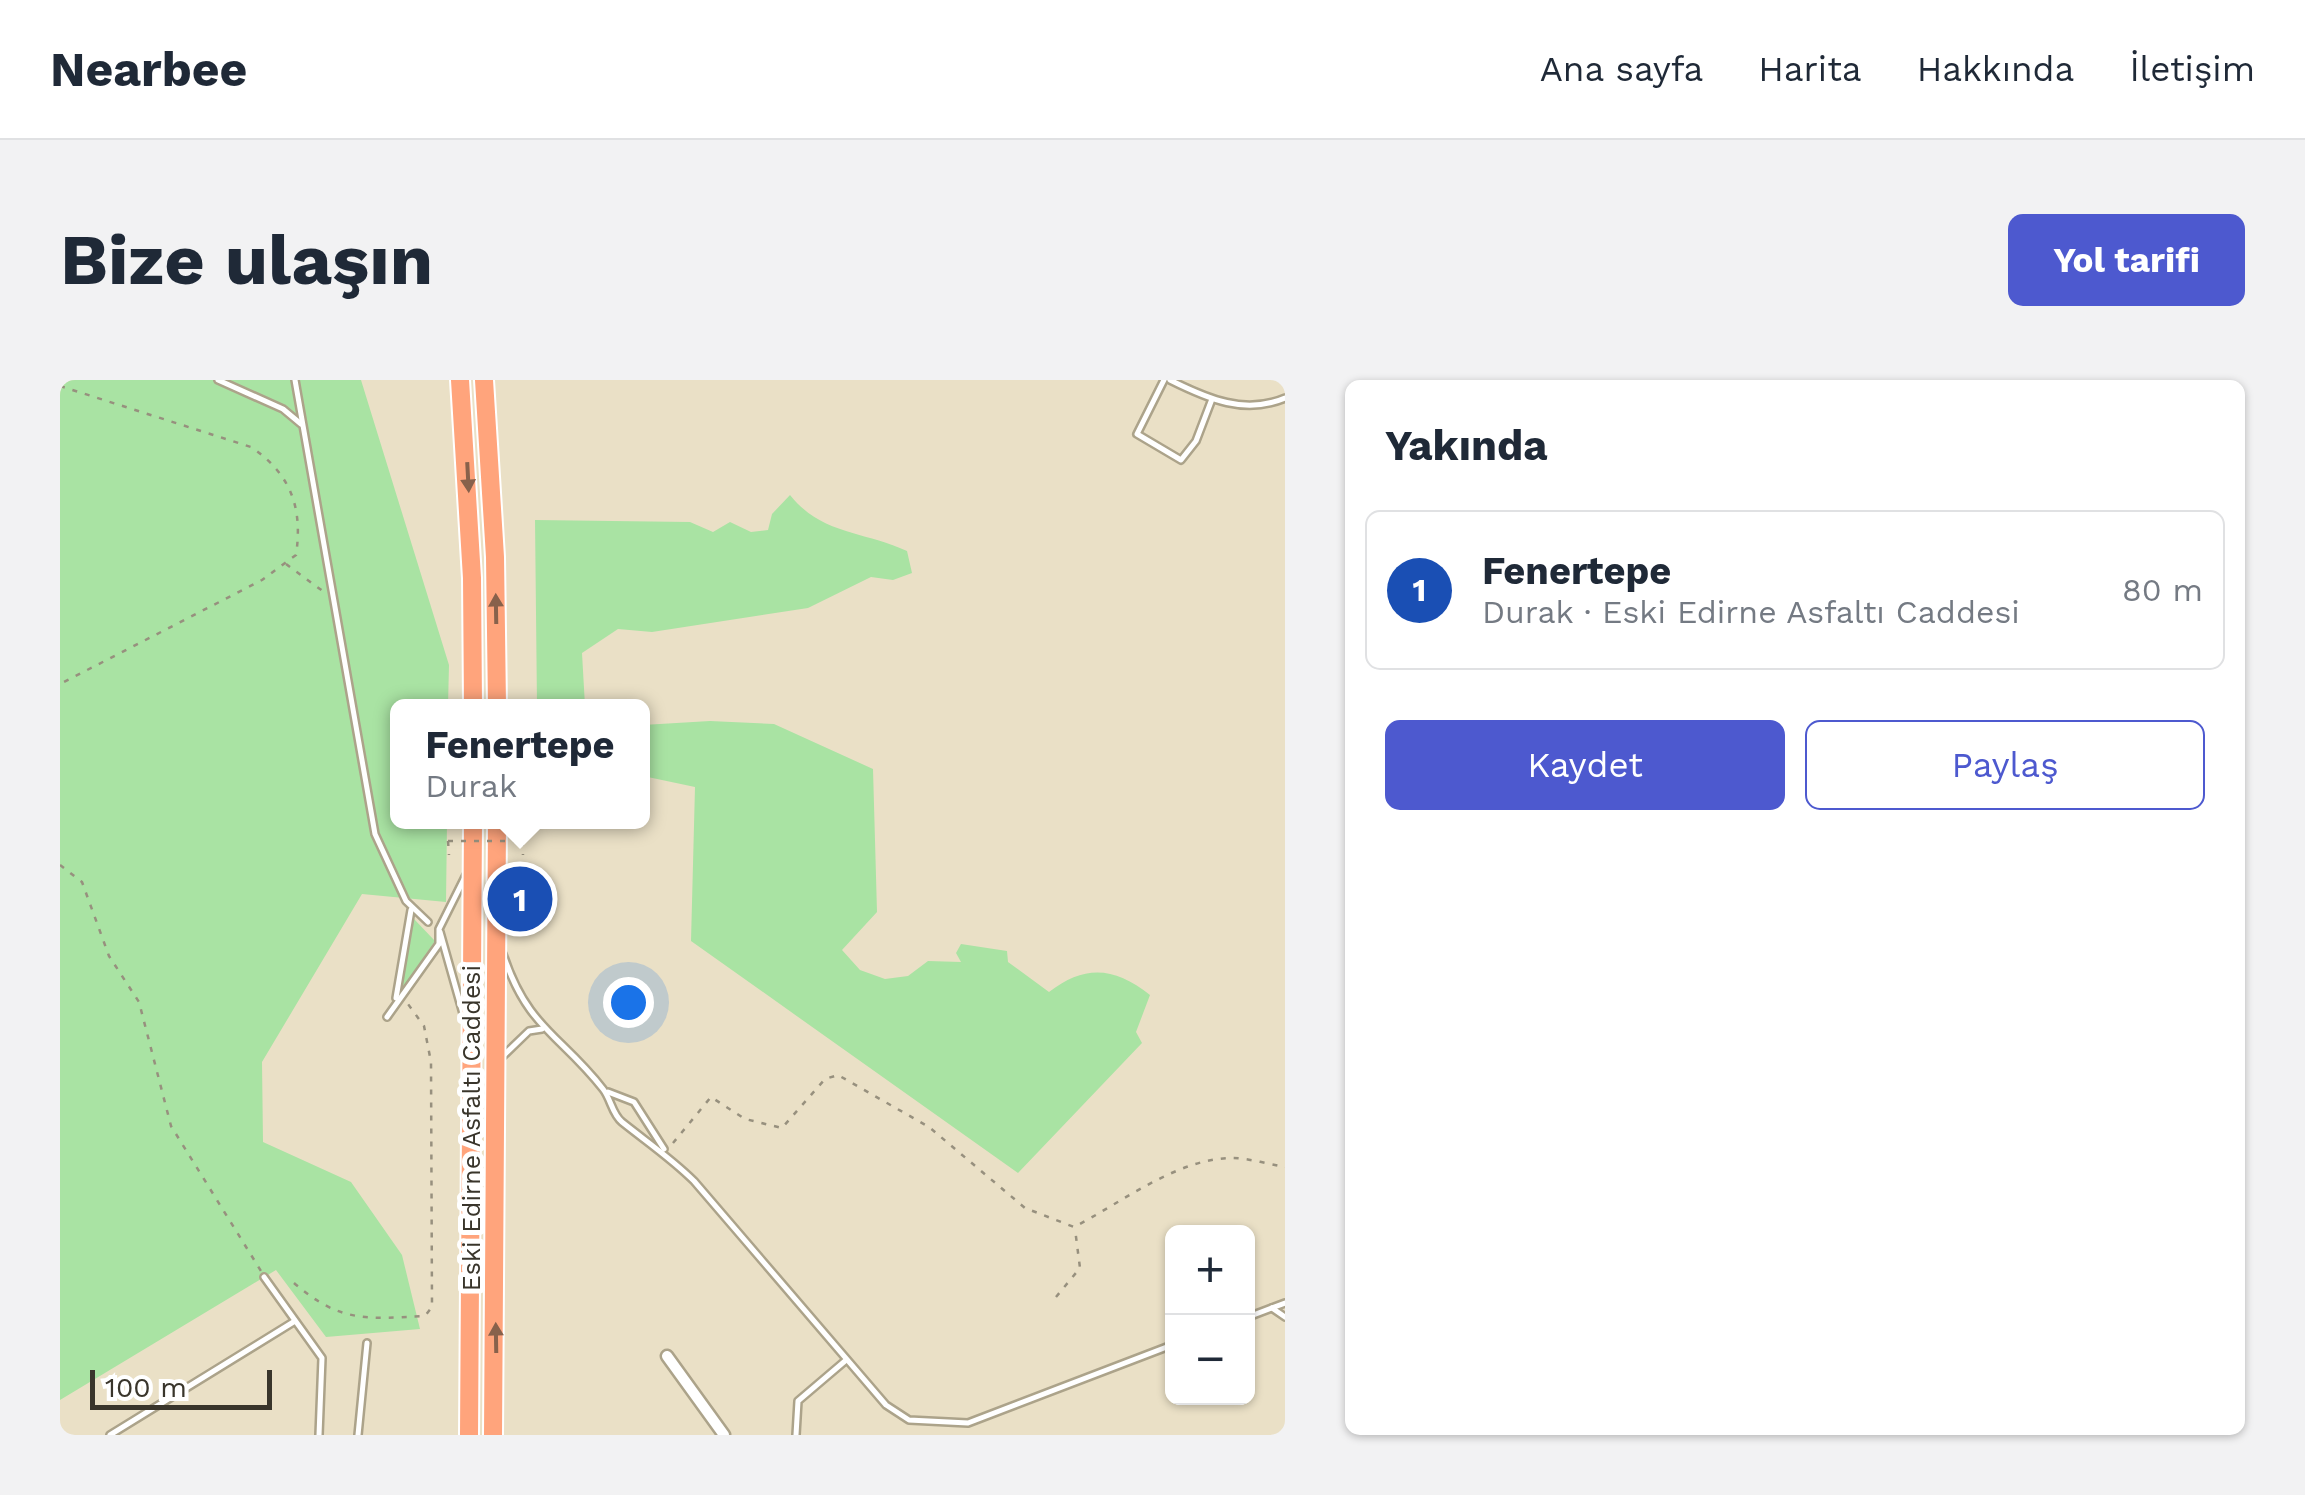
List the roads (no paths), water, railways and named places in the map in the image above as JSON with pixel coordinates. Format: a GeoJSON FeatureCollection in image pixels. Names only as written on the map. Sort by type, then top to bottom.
{"type":"FeatureCollection","features":[{"type":"Feature","properties":{"kind":"highway"},"geometry":{"type":"LineString","coordinates":[[460,380],[472,578],[473,699]]}},
{"type":"Feature","properties":{"kind":"highway"},"geometry":{"type":"LineString","coordinates":[[484,380],[495,557],[497,699]]}},
{"type":"Feature","properties":{"kind":"highway","name":"Eski Edirne Asfaltı Caddesi"},"geometry":{"type":"LineString","coordinates":[[469,1435],[472,829]]}},
{"type":"Feature","properties":{"kind":"highway","name":"Eski Edirne Asfaltı Caddesi"},"geometry":{"type":"LineString","coordinates":[[493,1435],[496,829]]}},
{"type":"Feature","properties":{"kind":"street"},"geometry":{"type":"LineString","coordinates":[[666,1356],[724,1435]]}},
{"type":"Feature","properties":{"kind":"lane"},"geometry":{"type":"LineString","coordinates":[[218,380],[283,409],[303,426]]}},
{"type":"Feature","properties":{"kind":"lane"},"geometry":{"type":"LineString","coordinates":[[295,380],[376,834],[392,876],[411,909],[428,922]]}},
{"type":"Feature","properties":{"kind":"lane"},"geometry":{"type":"LineString","coordinates":[[1212,398],[1196,441],[1181,460],[1137,434],[1167,380],[1212,398],[1258,410],[1285,398]]}},
{"type":"Feature","properties":{"kind":"lane"},"geometry":{"type":"LineString","coordinates":[[388,1017],[438,944],[439,929],[472,858]]}},
{"type":"Feature","properties":{"kind":"lane"},"geometry":{"type":"LineString","coordinates":[[398,998],[411,909]]}},
{"type":"Feature","properties":{"kind":"lane"},"geometry":{"type":"LineString","coordinates":[[496,927],[512,980],[542,1030],[605,1091],[618,1119],[666,1153]]}},
{"type":"Feature","properties":{"kind":"lane"},"geometry":{"type":"LineString","coordinates":[[439,929],[472,1049]]}},
{"type":"Feature","properties":{"kind":"lane"},"geometry":{"type":"LineString","coordinates":[[496,1064],[529,1031],[542,1030]]}},
{"type":"Feature","properties":{"kind":"lane"},"geometry":{"type":"LineString","coordinates":[[605,1091],[634,1102],[666,1153],[846,1360],[900,1416],[920,1422],[958,1424],[1165,1348]]}},
{"type":"Feature","properties":{"kind":"lane"},"geometry":{"type":"LineString","coordinates":[[264,1277],[322,1358],[319,1435]]}},
{"type":"Feature","properties":{"kind":"lane"},"geometry":{"type":"LineString","coordinates":[[1253,1315],[1285,1303]]}},
{"type":"Feature","properties":{"kind":"lane"},"geometry":{"type":"LineString","coordinates":[[1272,1308],[1285,1317]]}},
{"type":"Feature","properties":{"kind":"lane"},"geometry":{"type":"LineString","coordinates":[[110,1435],[295,1321]]}},
{"type":"Feature","properties":{"kind":"lane"},"geometry":{"type":"LineString","coordinates":[[358,1435],[367,1343]]}},
{"type":"Feature","properties":{"kind":"lane"},"geometry":{"type":"LineString","coordinates":[[796,1435],[798,1401],[846,1360]]}},
{"type":"Feature","properties":{"kind":"place","name":"Fenertepe"},"geometry":{"type":"Point","coordinates":[520,899]}}]}
